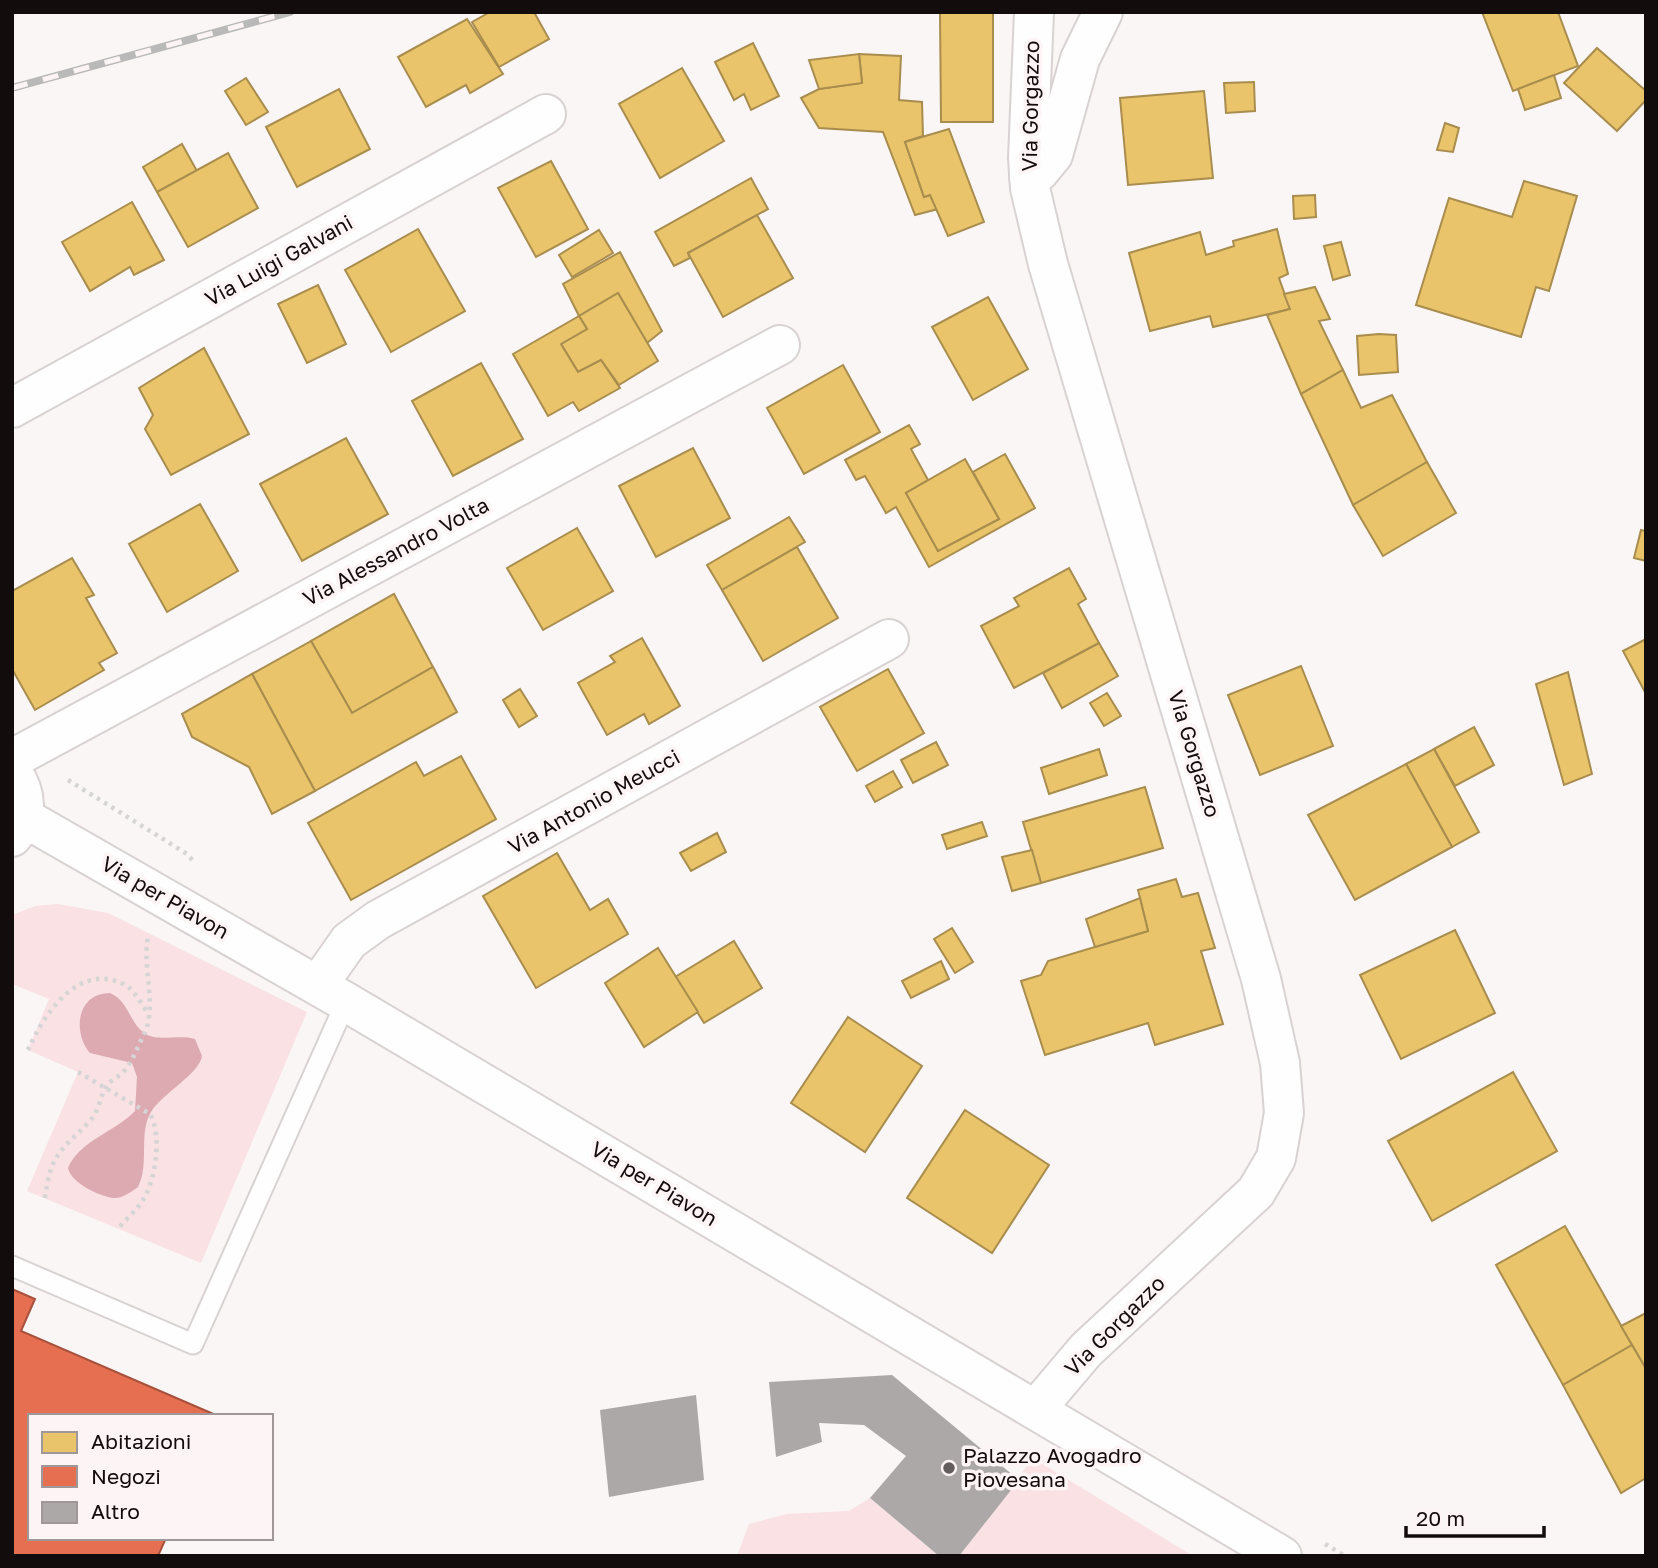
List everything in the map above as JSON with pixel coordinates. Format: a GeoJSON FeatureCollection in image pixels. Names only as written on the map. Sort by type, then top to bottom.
{"type":"FeatureCollection","features":[{"type":"Feature","properties":{"kind":"street","name":"Via Gorgazzo"},"geometry":{"type":"LineString","coordinates":[[1034,12],[1029,177],[1048,264],[1261,979],[1280,1063],[1284,1113],[1276,1158],[1256,1192],[1086,1350],[1036,1409]]}},
{"type":"Feature","properties":{"kind":"street"},"geometry":{"type":"LineString","coordinates":[[1029,177],[1039,172],[1053,155],[1080,59],[1102,12]]}},
{"type":"Feature","properties":{"kind":"street","name":"Via Luigi Galvani"},"geometry":{"type":"LineString","coordinates":[[12,408],[546,114]]}},
{"type":"Feature","properties":{"kind":"street","name":"Via Alessandro Volta"},"geometry":{"type":"LineString","coordinates":[[12,759],[780,345]]}},
{"type":"Feature","properties":{"kind":"street","name":"Via Antonio Meucci"},"geometry":{"type":"LineString","coordinates":[[332,993],[349,941],[378,920],[889,639]]}},
{"type":"Feature","properties":{"kind":"street","name":"Via per Piavon"},"geometry":{"type":"LineString","coordinates":[[12,772],[22,788],[18,827],[332,993],[1282,1556]]}},
{"type":"Feature","properties":{"kind":"lane"},"geometry":{"type":"LineString","coordinates":[[12,1266],[194,1344],[332,993]]}},
{"type":"Feature","properties":{"kind":"path"},"geometry":{"type":"LineString","coordinates":[[46,1198],[57,1155],[75,1133],[89,1122],[104,1099],[105,1090],[130,1062],[151,1016],[145,975],[149,933]]}},
{"type":"Feature","properties":{"kind":"path"},"geometry":{"type":"LineString","coordinates":[[28,1050],[54,1004],[83,984],[109,981],[126,985],[151,1016]]}},
{"type":"Feature","properties":{"kind":"path"},"geometry":{"type":"LineString","coordinates":[[78,1072],[150,1114],[156,1127],[150,1184],[144,1199],[118,1229]]}},
{"type":"Feature","properties":{"kind":"shaded area"},"geometry":{"type":"Polygon","coordinates":[[[58,904],[108,913],[307,1012],[201,1263],[27,1191],[78,1072],[28,1050],[49,999],[12,984],[12,915],[35,906],[58,904]]]}},
{"type":"Feature","properties":{"kind":"shaded area"},"geometry":{"type":"Polygon","coordinates":[[[110,993],[122,1002],[140,1030],[157,1037],[195,1039],[202,1056],[195,1069],[151,1112],[145,1130],[143,1169],[138,1187],[116,1198],[100,1195],[86,1188],[74,1179],[68,1168],[73,1158],[89,1143],[135,1111],[137,1077],[132,1063],[90,1053],[81,1035],[84,1006],[90,999],[110,993]]]}},
{"type":"Feature","properties":{"kind":"shaded area"},"geometry":{"type":"Polygon","coordinates":[[[1033,1458],[1193,1556],[959,1556],[1033,1458]]]}},
{"type":"Feature","properties":{"kind":"shaded area"},"geometry":{"type":"Polygon","coordinates":[[[870,1498],[939,1556],[737,1556],[749,1524],[787,1514],[849,1511],[870,1498]]]}},
{"type":"Feature","properties":{"kind":"building: Abitazioni"},"geometry":{"type":"Polygon","coordinates":[[[490,12],[534,12],[549,39],[499,67],[472,22],[490,12]]]}},
{"type":"Feature","properties":{"kind":"building: Abitazioni"},"geometry":{"type":"Polygon","coordinates":[[[940,12],[993,12],[993,122],[941,122],[940,12]]]}},
{"type":"Feature","properties":{"kind":"building: Abitazioni"},"geometry":{"type":"Polygon","coordinates":[[[1482,12],[1558,12],[1578,66],[1513,91],[1482,12]]]}},
{"type":"Feature","properties":{"kind":"building: Abitazioni"},"geometry":{"type":"Polygon","coordinates":[[[467,19],[503,74],[470,93],[466,85],[426,107],[398,57],[467,19]]]}},
{"type":"Feature","properties":{"kind":"building: Abitazioni"},"geometry":{"type":"Polygon","coordinates":[[[753,43],[779,96],[751,110],[744,94],[734,100],[715,62],[753,43]]]}},
{"type":"Feature","properties":{"kind":"building: Abitazioni"},"geometry":{"type":"Polygon","coordinates":[[[1597,48],[1646,91],[1646,100],[1617,131],[1564,83],[1597,48]]]}},
{"type":"Feature","properties":{"kind":"building: Abitazioni"},"geometry":{"type":"Polygon","coordinates":[[[859,54],[901,56],[899,100],[922,102],[923,136],[905,142],[924,197],[930,195],[938,209],[915,215],[883,132],[819,128],[801,98],[819,89],[862,83],[859,54]]]}},
{"type":"Feature","properties":{"kind":"building: Abitazioni"},"geometry":{"type":"Polygon","coordinates":[[[859,54],[862,83],[819,89],[809,60],[859,54]]]}},
{"type":"Feature","properties":{"kind":"building: Abitazioni"},"geometry":{"type":"Polygon","coordinates":[[[682,68],[724,141],[660,178],[619,104],[682,68]]]}},
{"type":"Feature","properties":{"kind":"building: Abitazioni"},"geometry":{"type":"Polygon","coordinates":[[[1554,75],[1561,98],[1525,110],[1518,89],[1554,75]]]}},
{"type":"Feature","properties":{"kind":"building: Abitazioni"},"geometry":{"type":"Polygon","coordinates":[[[246,78],[268,112],[246,125],[225,91],[246,78]]]}},
{"type":"Feature","properties":{"kind":"building: Abitazioni"},"geometry":{"type":"Polygon","coordinates":[[[1254,82],[1255,111],[1226,113],[1224,83],[1254,82]]]}},
{"type":"Feature","properties":{"kind":"building: Abitazioni"},"geometry":{"type":"Polygon","coordinates":[[[339,89],[370,149],[297,187],[266,127],[339,89]]]}},
{"type":"Feature","properties":{"kind":"building: Abitazioni"},"geometry":{"type":"Polygon","coordinates":[[[1204,91],[1213,178],[1128,185],[1120,98],[1204,91]]]}},
{"type":"Feature","properties":{"kind":"building: Abitazioni"},"geometry":{"type":"Polygon","coordinates":[[[1445,123],[1459,128],[1453,152],[1437,150],[1445,123]]]}},
{"type":"Feature","properties":{"kind":"building: Abitazioni"},"geometry":{"type":"Polygon","coordinates":[[[949,129],[984,222],[948,236],[930,195],[924,197],[905,142],[949,129]]]}},
{"type":"Feature","properties":{"kind":"building: Abitazioni"},"geometry":{"type":"Polygon","coordinates":[[[182,144],[197,171],[157,192],[143,167],[182,144]]]}},
{"type":"Feature","properties":{"kind":"building: Abitazioni"},"geometry":{"type":"Polygon","coordinates":[[[228,153],[258,208],[188,247],[157,192],[228,153]]]}},
{"type":"Feature","properties":{"kind":"building: Abitazioni"},"geometry":{"type":"Polygon","coordinates":[[[551,161],[588,229],[536,257],[498,188],[551,161]]]}},
{"type":"Feature","properties":{"kind":"building: Abitazioni"},"geometry":{"type":"Polygon","coordinates":[[[751,178],[768,209],[688,253],[690,258],[674,266],[655,232],[751,178]]]}},
{"type":"Feature","properties":{"kind":"building: Abitazioni"},"geometry":{"type":"Polygon","coordinates":[[[1524,181],[1577,196],[1549,291],[1536,287],[1521,337],[1416,305],[1449,198],[1512,217],[1524,181]]]}},
{"type":"Feature","properties":{"kind":"building: Abitazioni"},"geometry":{"type":"Polygon","coordinates":[[[1315,195],[1316,217],[1294,219],[1293,196],[1315,195]]]}},
{"type":"Feature","properties":{"kind":"building: Abitazioni"},"geometry":{"type":"Polygon","coordinates":[[[132,202],[164,260],[134,275],[130,267],[90,291],[62,242],[132,202]]]}},
{"type":"Feature","properties":{"kind":"building: Abitazioni"},"geometry":{"type":"Polygon","coordinates":[[[757,215],[793,278],[723,317],[688,253],[757,215]]]}},
{"type":"Feature","properties":{"kind":"building: Abitazioni"},"geometry":{"type":"Polygon","coordinates":[[[418,229],[465,311],[391,352],[345,270],[418,229]]]}},
{"type":"Feature","properties":{"kind":"building: Abitazioni"},"geometry":{"type":"Polygon","coordinates":[[[1277,229],[1288,274],[1279,278],[1290,309],[1213,327],[1210,316],[1150,331],[1129,253],[1200,232],[1206,255],[1234,246],[1233,241],[1277,229]]]}},
{"type":"Feature","properties":{"kind":"building: Abitazioni"},"geometry":{"type":"Polygon","coordinates":[[[599,230],[613,253],[572,277],[559,255],[599,230]]]}},
{"type":"Feature","properties":{"kind":"building: Abitazioni"},"geometry":{"type":"Polygon","coordinates":[[[1341,242],[1350,275],[1333,280],[1324,246],[1341,242]]]}},
{"type":"Feature","properties":{"kind":"building: Abitazioni"},"geometry":{"type":"Polygon","coordinates":[[[620,252],[662,331],[647,343],[618,293],[579,316],[563,284],[620,252]]]}},
{"type":"Feature","properties":{"kind":"building: Abitazioni"},"geometry":{"type":"Polygon","coordinates":[[[318,285],[346,344],[307,363],[278,304],[318,285]]]}},
{"type":"Feature","properties":{"kind":"building: Abitazioni"},"geometry":{"type":"Polygon","coordinates":[[[1315,287],[1330,319],[1319,321],[1343,370],[1301,394],[1267,315],[1290,309],[1284,294],[1315,287]]]}},
{"type":"Feature","properties":{"kind":"building: Abitazioni"},"geometry":{"type":"Polygon","coordinates":[[[618,293],[658,361],[619,385],[601,360],[578,372],[561,344],[587,329],[579,316],[618,293]]]}},
{"type":"Feature","properties":{"kind":"building: Abitazioni"},"geometry":{"type":"Polygon","coordinates":[[[988,297],[1028,369],[973,400],[932,327],[988,297]]]}},
{"type":"Feature","properties":{"kind":"building: Abitazioni"},"geometry":{"type":"Polygon","coordinates":[[[579,316],[587,329],[561,344],[578,372],[601,360],[620,388],[579,411],[573,402],[548,416],[513,354],[579,316]]]}},
{"type":"Feature","properties":{"kind":"building: Abitazioni"},"geometry":{"type":"Polygon","coordinates":[[[1396,335],[1398,372],[1359,375],[1357,336],[1396,335]]]}},
{"type":"Feature","properties":{"kind":"building: Abitazioni"},"geometry":{"type":"Polygon","coordinates":[[[204,348],[249,434],[171,475],[145,429],[153,415],[139,388],[204,348]]]}},
{"type":"Feature","properties":{"kind":"building: Abitazioni"},"geometry":{"type":"Polygon","coordinates":[[[481,363],[523,439],[453,476],[412,401],[481,363]]]}},
{"type":"Feature","properties":{"kind":"building: Abitazioni"},"geometry":{"type":"Polygon","coordinates":[[[843,365],[880,432],[804,474],[767,408],[843,365]]]}},
{"type":"Feature","properties":{"kind":"building: Abitazioni"},"geometry":{"type":"Polygon","coordinates":[[[1343,370],[1361,408],[1392,395],[1427,462],[1353,505],[1301,394],[1343,370]]]}},
{"type":"Feature","properties":{"kind":"building: Abitazioni"},"geometry":{"type":"Polygon","coordinates":[[[909,425],[920,444],[911,449],[928,480],[906,493],[938,551],[999,519],[973,472],[1005,454],[1035,508],[929,567],[896,507],[886,513],[865,476],[856,480],[845,460],[909,425]]]}},
{"type":"Feature","properties":{"kind":"building: Abitazioni"},"geometry":{"type":"Polygon","coordinates":[[[346,438],[388,514],[302,561],[260,484],[346,438]]]}},
{"type":"Feature","properties":{"kind":"building: Abitazioni"},"geometry":{"type":"Polygon","coordinates":[[[693,448],[730,518],[656,557],[619,486],[693,448]]]}},
{"type":"Feature","properties":{"kind":"building: Abitazioni"},"geometry":{"type":"Polygon","coordinates":[[[965,459],[999,519],[938,551],[906,493],[965,459]]]}},
{"type":"Feature","properties":{"kind":"building: Abitazioni"},"geometry":{"type":"Polygon","coordinates":[[[1427,462],[1456,513],[1383,556],[1353,505],[1427,462]]]}},
{"type":"Feature","properties":{"kind":"building: Abitazioni"},"geometry":{"type":"Polygon","coordinates":[[[200,504],[238,571],[167,612],[129,544],[200,504]]]}},
{"type":"Feature","properties":{"kind":"building: Abitazioni"},"geometry":{"type":"Polygon","coordinates":[[[789,517],[805,542],[722,590],[707,565],[789,517]]]}},
{"type":"Feature","properties":{"kind":"building: Abitazioni"},"geometry":{"type":"Polygon","coordinates":[[[577,528],[613,591],[543,630],[507,568],[577,528]]]}},
{"type":"Feature","properties":{"kind":"building: Abitazioni"},"geometry":{"type":"Polygon","coordinates":[[[1641,530],[1646,531],[1646,561],[1634,558],[1641,530]]]}},
{"type":"Feature","properties":{"kind":"building: Abitazioni"},"geometry":{"type":"Polygon","coordinates":[[[797,547],[838,618],[763,661],[722,590],[797,547]]]}},
{"type":"Feature","properties":{"kind":"building: Abitazioni"},"geometry":{"type":"Polygon","coordinates":[[[72,558],[94,595],[86,598],[117,653],[99,663],[104,670],[35,710],[12,669],[12,591],[72,558]]]}},
{"type":"Feature","properties":{"kind":"building: Abitazioni"},"geometry":{"type":"Polygon","coordinates":[[[1069,568],[1086,599],[1078,604],[1099,643],[1014,688],[981,626],[1019,606],[1014,598],[1069,568]]]}},
{"type":"Feature","properties":{"kind":"building: Abitazioni"},"geometry":{"type":"Polygon","coordinates":[[[394,594],[433,667],[352,713],[311,641],[394,594]]]}},
{"type":"Feature","properties":{"kind":"building: Abitazioni"},"geometry":{"type":"Polygon","coordinates":[[[642,638],[680,706],[649,724],[644,714],[607,735],[578,683],[615,662],[610,656],[642,638]]]}},
{"type":"Feature","properties":{"kind":"building: Abitazioni"},"geometry":{"type":"Polygon","coordinates":[[[1646,639],[1646,694],[1623,651],[1646,639]]]}},
{"type":"Feature","properties":{"kind":"building: Abitazioni"},"geometry":{"type":"Polygon","coordinates":[[[311,641],[352,713],[433,667],[457,712],[315,791],[252,674],[311,641]]]}},
{"type":"Feature","properties":{"kind":"building: Abitazioni"},"geometry":{"type":"Polygon","coordinates":[[[1099,643],[1118,676],[1062,708],[1043,673],[1099,643]]]}},
{"type":"Feature","properties":{"kind":"building: Abitazioni"},"geometry":{"type":"Polygon","coordinates":[[[1301,666],[1333,746],[1260,775],[1228,695],[1301,666]]]}},
{"type":"Feature","properties":{"kind":"building: Abitazioni"},"geometry":{"type":"Polygon","coordinates":[[[888,669],[924,733],[857,771],[820,707],[888,669]]]}},
{"type":"Feature","properties":{"kind":"building: Abitazioni"},"geometry":{"type":"Polygon","coordinates":[[[1568,672],[1592,774],[1564,785],[1536,684],[1568,672]]]}},
{"type":"Feature","properties":{"kind":"building: Abitazioni"},"geometry":{"type":"Polygon","coordinates":[[[252,674],[315,791],[272,814],[249,767],[192,737],[182,714],[252,674]]]}},
{"type":"Feature","properties":{"kind":"building: Abitazioni"},"geometry":{"type":"Polygon","coordinates":[[[520,689],[537,716],[519,727],[503,700],[520,689]]]}},
{"type":"Feature","properties":{"kind":"building: Abitazioni"},"geometry":{"type":"Polygon","coordinates":[[[1107,693],[1121,716],[1104,726],[1090,703],[1107,693]]]}},
{"type":"Feature","properties":{"kind":"building: Abitazioni"},"geometry":{"type":"Polygon","coordinates":[[[1474,727],[1494,765],[1455,786],[1434,749],[1474,727]]]}},
{"type":"Feature","properties":{"kind":"building: Abitazioni"},"geometry":{"type":"Polygon","coordinates":[[[936,742],[948,765],[913,783],[901,760],[936,742]]]}},
{"type":"Feature","properties":{"kind":"building: Abitazioni"},"geometry":{"type":"Polygon","coordinates":[[[1099,749],[1107,775],[1049,794],[1041,768],[1099,749]]]}},
{"type":"Feature","properties":{"kind":"building: Abitazioni"},"geometry":{"type":"Polygon","coordinates":[[[1434,749],[1479,832],[1452,847],[1406,764],[1434,749]]]}},
{"type":"Feature","properties":{"kind":"building: Abitazioni"},"geometry":{"type":"Polygon","coordinates":[[[461,756],[496,819],[351,900],[308,823],[416,762],[424,776],[461,756]]]}},
{"type":"Feature","properties":{"kind":"building: Abitazioni"},"geometry":{"type":"Polygon","coordinates":[[[1406,764],[1452,847],[1355,900],[1308,815],[1406,764]]]}},
{"type":"Feature","properties":{"kind":"building: Abitazioni"},"geometry":{"type":"Polygon","coordinates":[[[893,771],[902,787],[875,802],[866,786],[893,771]]]}},
{"type":"Feature","properties":{"kind":"building: Abitazioni"},"geometry":{"type":"Polygon","coordinates":[[[1145,787],[1163,848],[1041,883],[1023,822],[1145,787]]]}},
{"type":"Feature","properties":{"kind":"building: Abitazioni"},"geometry":{"type":"Polygon","coordinates":[[[982,822],[987,836],[947,849],[942,835],[982,822]]]}},
{"type":"Feature","properties":{"kind":"building: Abitazioni"},"geometry":{"type":"Polygon","coordinates":[[[717,833],[726,852],[691,871],[680,853],[717,833]]]}},
{"type":"Feature","properties":{"kind":"building: Abitazioni"},"geometry":{"type":"Polygon","coordinates":[[[1032,850],[1041,883],[1012,891],[1002,857],[1032,850]]]}},
{"type":"Feature","properties":{"kind":"building: Abitazioni"},"geometry":{"type":"Polygon","coordinates":[[[557,853],[590,910],[608,899],[628,934],[536,988],[483,896],[557,853]]]}},
{"type":"Feature","properties":{"kind":"building: Abitazioni"},"geometry":{"type":"Polygon","coordinates":[[[1176,879],[1182,897],[1198,893],[1215,948],[1201,951],[1223,1024],[1155,1045],[1148,1023],[1045,1055],[1021,981],[1041,975],[1048,961],[1148,931],[1138,890],[1176,879]]]}},
{"type":"Feature","properties":{"kind":"building: Abitazioni"},"geometry":{"type":"Polygon","coordinates":[[[1140,898],[1148,931],[1095,947],[1086,919],[1140,898]]]}},
{"type":"Feature","properties":{"kind":"building: Abitazioni"},"geometry":{"type":"Polygon","coordinates":[[[952,928],[973,962],[955,973],[934,939],[952,928]]]}},
{"type":"Feature","properties":{"kind":"building: Abitazioni"},"geometry":{"type":"Polygon","coordinates":[[[1455,930],[1495,1013],[1401,1059],[1360,975],[1455,930]]]}},
{"type":"Feature","properties":{"kind":"building: Abitazioni"},"geometry":{"type":"Polygon","coordinates":[[[734,941],[762,988],[704,1023],[675,977],[734,941]]]}},
{"type":"Feature","properties":{"kind":"building: Abitazioni"},"geometry":{"type":"Polygon","coordinates":[[[658,948],[698,1012],[644,1047],[605,983],[658,948]]]}},
{"type":"Feature","properties":{"kind":"building: Abitazioni"},"geometry":{"type":"Polygon","coordinates":[[[941,961],[949,979],[911,998],[902,981],[941,961]]]}},
{"type":"Feature","properties":{"kind":"building: Abitazioni"},"geometry":{"type":"Polygon","coordinates":[[[848,1017],[922,1066],[865,1152],[791,1103],[848,1017]]]}},
{"type":"Feature","properties":{"kind":"building: Abitazioni"},"geometry":{"type":"Polygon","coordinates":[[[1513,1072],[1557,1151],[1432,1221],[1388,1141],[1513,1072]]]}},
{"type":"Feature","properties":{"kind":"building: Abitazioni"},"geometry":{"type":"Polygon","coordinates":[[[965,1110],[1049,1165],[992,1253],[907,1198],[965,1110]]]}},
{"type":"Feature","properties":{"kind":"building: Abitazioni"},"geometry":{"type":"Polygon","coordinates":[[[1565,1226],[1632,1345],[1563,1385],[1496,1265],[1565,1226]]]}},
{"type":"Feature","properties":{"kind":"building: Abitazioni"},"geometry":{"type":"Polygon","coordinates":[[[1646,1313],[1646,1369],[1621,1326],[1646,1313]]]}},
{"type":"Feature","properties":{"kind":"building: Abitazioni"},"geometry":{"type":"Polygon","coordinates":[[[1632,1345],[1646,1369],[1646,1478],[1621,1493],[1563,1385],[1632,1345]]]}},
{"type":"Feature","properties":{"kind":"building: Negozi"},"geometry":{"type":"Polygon","coordinates":[[[12,1289],[35,1299],[21,1331],[213,1414],[28,1414],[28,1540],[165,1540],[158,1556],[12,1556],[12,1289]]]}},
{"type":"Feature","properties":{"kind":"building: Altro","name":"Palazzo Avogadro Piovesana"},"geometry":{"type":"Polygon","coordinates":[[[892,1375],[1019,1480],[959,1556],[939,1556],[870,1498],[906,1456],[864,1425],[819,1423],[822,1442],[776,1457],[769,1382],[892,1375]]]}},
{"type":"Feature","properties":{"kind":"building: Altro"},"geometry":{"type":"Polygon","coordinates":[[[696,1395],[704,1480],[609,1497],[600,1410],[696,1395]]]}},
{"type":"Feature","properties":{"kind":"railway"},"geometry":{"type":"LineString","coordinates":[[12,88],[290,12]]}},
{"type":"Feature","properties":{"kind":"place","name":"Palazzo Avogadro Piovesana"},"geometry":{"type":"Point","coordinates":[949,1468]}}]}
